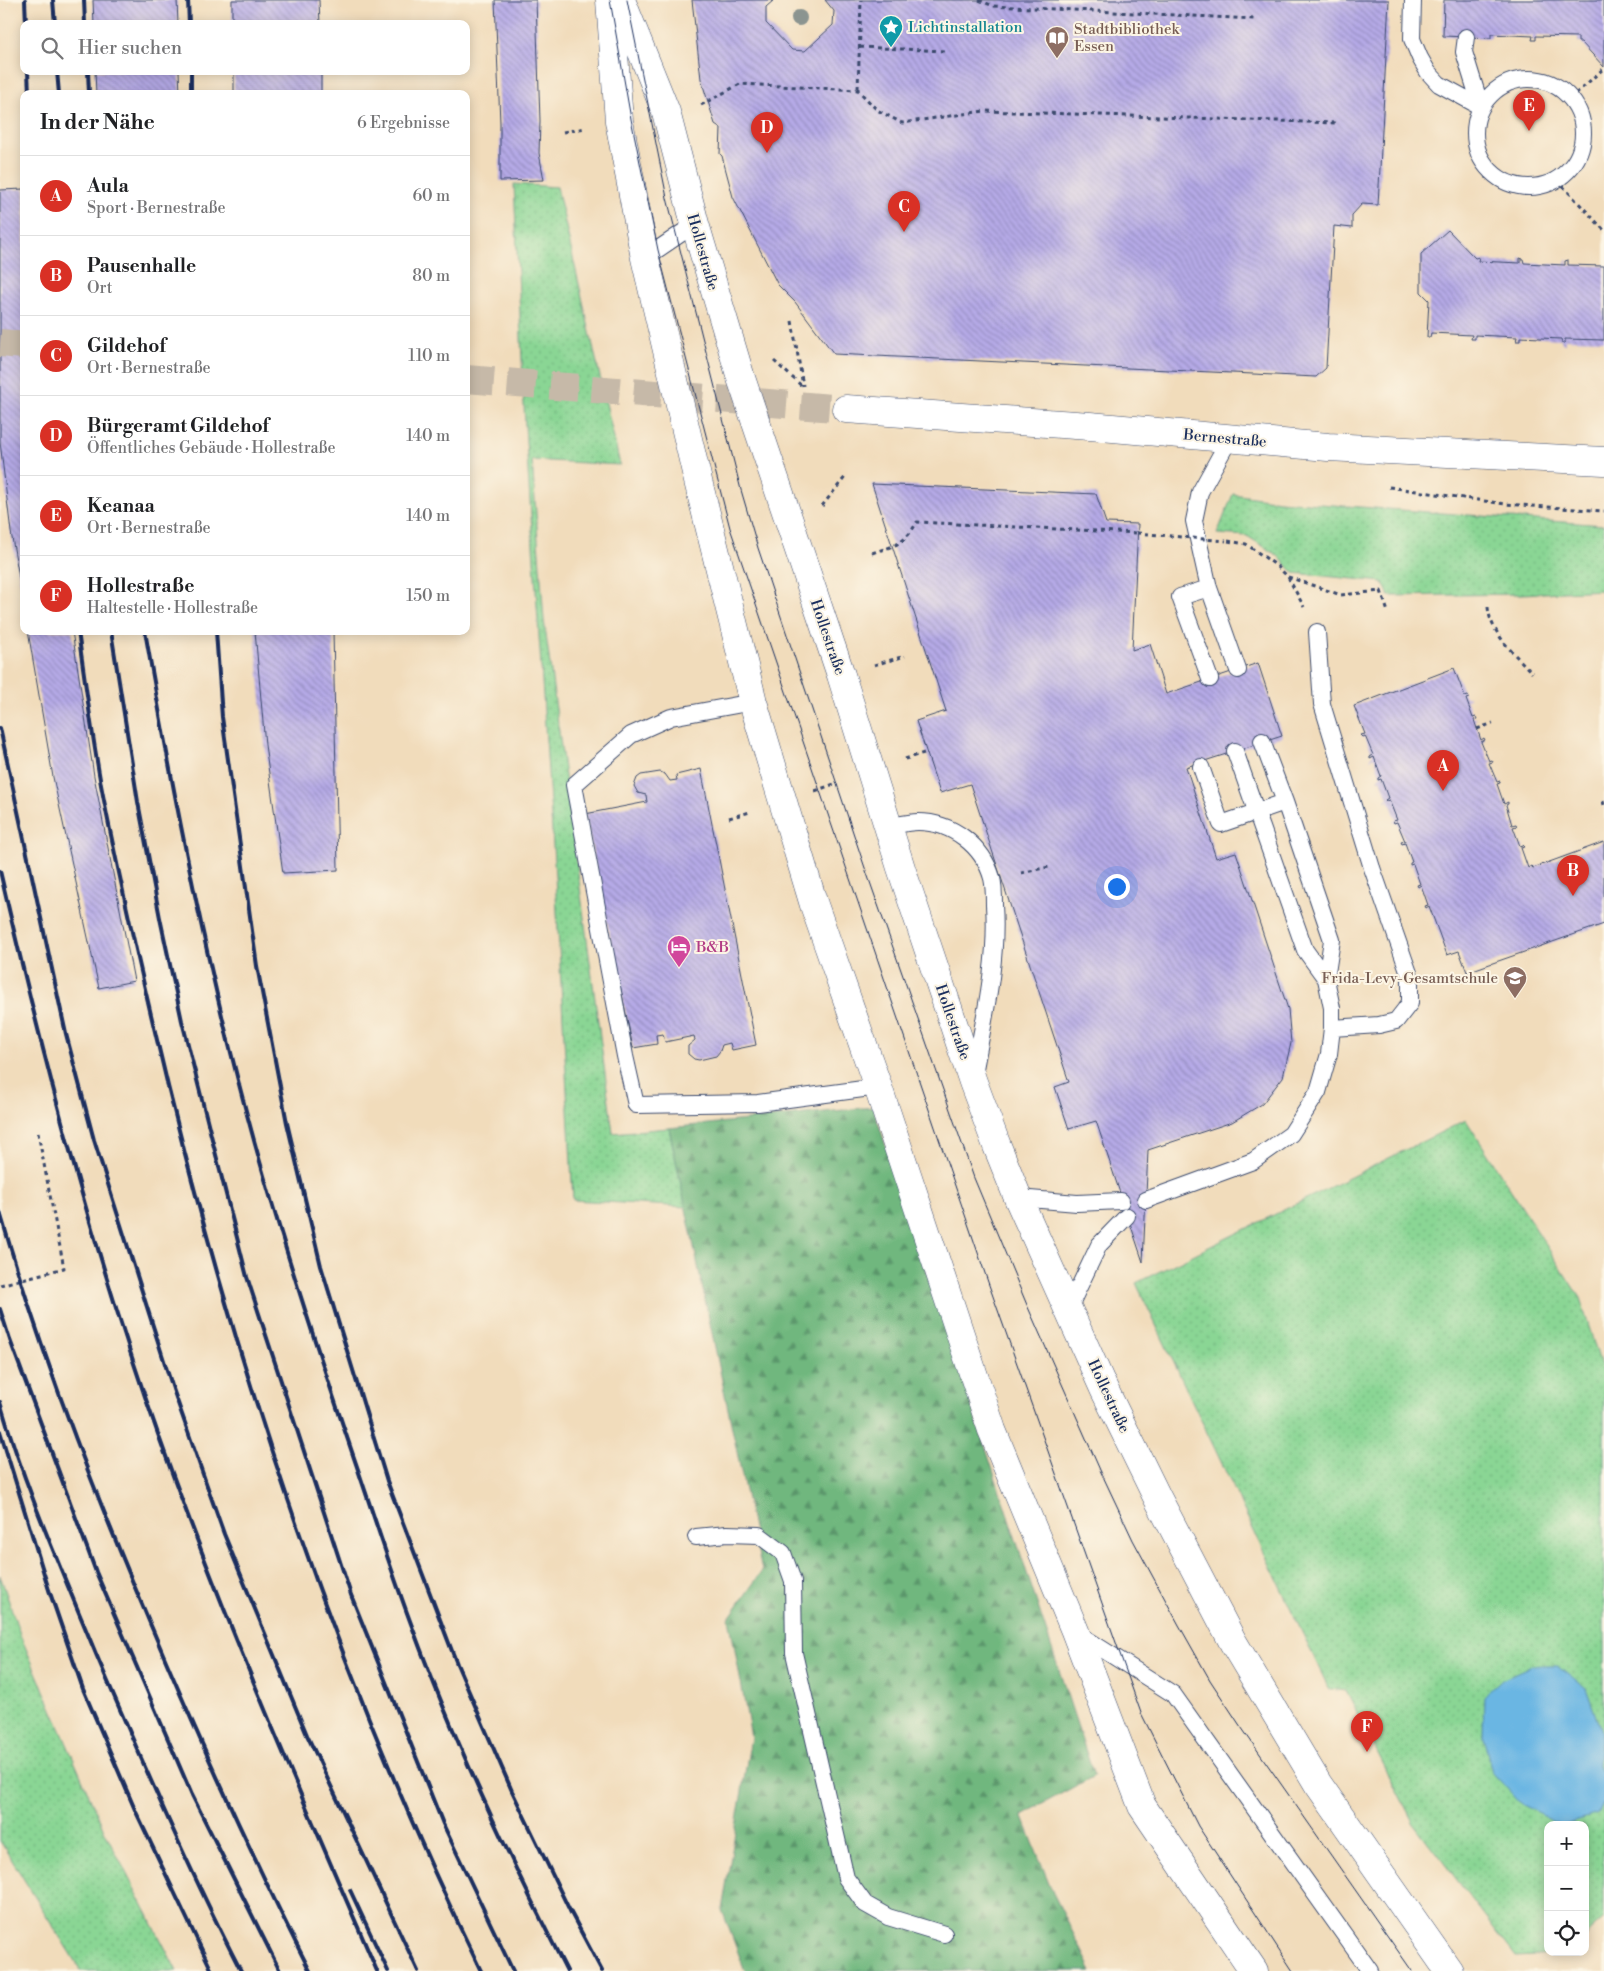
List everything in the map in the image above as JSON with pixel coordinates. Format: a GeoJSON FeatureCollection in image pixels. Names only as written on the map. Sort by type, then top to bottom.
{"type":"FeatureCollection","features":[{"type":"Feature","properties":{"kind":"main road"},"geometry":{"type":"LineString","coordinates":[[610,0],[619,121],[645,258],[695,471],[753,702],[814,904],[878,1087],[992,1430],[1075,1631],[1142,1806],[1254,1971]]}},
{"type":"Feature","properties":{"kind":"main road","name":"Hollestraße"},"geometry":{"type":"LineString","coordinates":[[621,0],[666,112],[694,224],[741,378],[841,675],[888,827],[996,1146],[1104,1389],[1157,1497],[1233,1642],[1318,1784],[1449,1971]]}},
{"type":"Feature","properties":{"kind":"main road","name":"Bernestraße"},"geometry":{"type":"LineString","coordinates":[[846,409],[1328,447],[1604,462]]}},
{"type":"Feature","properties":{"kind":"lane"},"geometry":{"type":"LineString","coordinates":[[1413,0],[1412,39],[1428,72],[1439,84],[1481,107]]}},
{"type":"Feature","properties":{"kind":"lane"},"geometry":{"type":"LineString","coordinates":[[1466,37],[1464,52],[1481,107]]}},
{"type":"Feature","properties":{"kind":"lane"},"geometry":{"type":"LineString","coordinates":[[1524,79],[1538,79],[1556,85],[1575,105],[1583,122],[1583,138],[1575,162],[1557,180],[1539,187],[1527,188],[1508,184],[1487,169],[1478,153],[1474,136],[1477,117],[1481,107],[1493,92],[1506,84],[1524,79]]}},
{"type":"Feature","properties":{"kind":"lane"},"geometry":{"type":"LineString","coordinates":[[645,258],[694,224]]}},
{"type":"Feature","properties":{"kind":"lane"},"geometry":{"type":"LineString","coordinates":[[1230,438],[1200,492],[1194,521],[1209,588],[1238,670]]}},
{"type":"Feature","properties":{"kind":"lane"},"geometry":{"type":"LineString","coordinates":[[1209,588],[1180,597],[1210,679]]}},
{"type":"Feature","properties":{"kind":"lane"},"geometry":{"type":"LineString","coordinates":[[1317,632],[1322,704],[1372,868],[1410,976],[1410,1003],[1396,1020],[1378,1025],[1332,1028]]}},
{"type":"Feature","properties":{"kind":"lane"},"geometry":{"type":"LineString","coordinates":[[753,702],[671,717],[631,735],[574,785],[636,1105],[758,1103],[878,1087]]}},
{"type":"Feature","properties":{"kind":"lane"},"geometry":{"type":"LineString","coordinates":[[1146,1200],[1253,1161],[1291,1134],[1318,1092],[1329,1054],[1332,1008],[1326,979],[1332,940],[1262,741]]}},
{"type":"Feature","properties":{"kind":"lane"},"geometry":{"type":"LineString","coordinates":[[1235,751],[1305,950],[1326,979]]}},
{"type":"Feature","properties":{"kind":"lane"},"geometry":{"type":"LineString","coordinates":[[1201,767],[1221,824],[1285,802]]}},
{"type":"Feature","properties":{"kind":"lane"},"geometry":{"type":"LineString","coordinates":[[888,827],[919,822],[949,828],[971,843],[985,861],[992,879],[996,925],[993,961],[973,1082]]}},
{"type":"Feature","properties":{"kind":"lane"},"geometry":{"type":"LineString","coordinates":[[1018,1198],[1124,1208],[1099,1245],[1069,1308]]}},
{"type":"Feature","properties":{"kind":"lane"},"geometry":{"type":"LineString","coordinates":[[696,1537],[727,1534],[758,1535],[784,1553],[793,1581],[794,1652],[846,1878],[864,1904],[888,1917],[944,1934]]}},
{"type":"Feature","properties":{"kind":"lane"},"geometry":{"type":"LineString","coordinates":[[1075,1631],[1174,1694],[1370,1971]]}},
{"type":"Feature","properties":{"kind":"path"},"geometry":{"type":"LineString","coordinates":[[858,90],[861,0]]}},
{"type":"Feature","properties":{"kind":"path"},"geometry":{"type":"LineString","coordinates":[[979,0],[993,6],[1254,18]]}},
{"type":"Feature","properties":{"kind":"path"},"geometry":{"type":"LineString","coordinates":[[860,47],[945,50]]}},
{"type":"Feature","properties":{"kind":"path"},"geometry":{"type":"LineString","coordinates":[[1570,100],[1604,68]]}},
{"type":"Feature","properties":{"kind":"path"},"geometry":{"type":"LineString","coordinates":[[698,107],[740,84],[858,90],[877,110],[902,123],[984,111],[1335,123]]}},
{"type":"Feature","properties":{"kind":"path"},"geometry":{"type":"LineString","coordinates":[[1557,180],[1604,230]]}},
{"type":"Feature","properties":{"kind":"path"},"geometry":{"type":"LineString","coordinates":[[792,320],[804,387]]}},
{"type":"Feature","properties":{"kind":"path"},"geometry":{"type":"LineString","coordinates":[[1388,487],[1505,504],[1604,511]]}},
{"type":"Feature","properties":{"kind":"path"},"geometry":{"type":"LineString","coordinates":[[872,553],[908,538],[917,522],[1137,533],[1226,541]]}},
{"type":"Feature","properties":{"kind":"path"},"geometry":{"type":"LineString","coordinates":[[1232,541],[1246,544],[1277,566],[1288,577],[1317,632]]}},
{"type":"Feature","properties":{"kind":"path"},"geometry":{"type":"LineString","coordinates":[[1288,577],[1341,595],[1381,591],[1388,612]]}},
{"type":"Feature","properties":{"kind":"path"},"geometry":{"type":"LineString","coordinates":[[1488,607],[1495,630],[1532,672]]}},
{"type":"Feature","properties":{"kind":"path"},"geometry":{"type":"LineString","coordinates":[[1477,729],[1493,723]]}},
{"type":"Feature","properties":{"kind":"path"},"geometry":{"type":"LineString","coordinates":[[729,818],[784,802],[924,753]]}},
{"type":"Feature","properties":{"kind":"path"},"geometry":{"type":"LineString","coordinates":[[0,1285],[64,1268],[38,1133]]}},
{"type":"Feature","properties":{"kind":"green space"},"geometry":{"type":"Polygon","coordinates":[[[514,184],[557,187],[620,465],[532,460],[544,620],[613,1133],[669,1128],[687,1207],[573,1200],[555,876],[525,426],[514,184]]]}},
{"type":"Feature","properties":{"kind":"green space"},"geometry":{"type":"Polygon","coordinates":[[[1233,494],[1279,501],[1604,525],[1604,590],[1522,594],[1389,596],[1383,582],[1294,573],[1277,555],[1247,536],[1217,534],[1233,494]]]}},
{"type":"Feature","properties":{"kind":"green space"},"geometry":{"type":"Polygon","coordinates":[[[873,1107],[1094,1776],[1022,1815],[1053,1893],[1092,1971],[745,1971],[722,1910],[751,1737],[729,1618],[762,1571],[669,1128],[873,1107]]]}},
{"type":"Feature","properties":{"kind":"green space"},"geometry":{"type":"Polygon","coordinates":[[[1466,1120],[1580,1298],[1604,1375],[1604,1919],[1589,1932],[1589,1821],[1544,1821],[1544,1956],[1516,1957],[1414,1824],[1346,1691],[1329,1689],[1136,1283],[1466,1120]]]}},
{"type":"Feature","properties":{"kind":"green space"},"geometry":{"type":"Polygon","coordinates":[[[0,1575],[21,1637],[104,1830],[177,1971],[81,1971],[0,1841],[0,1575]]]}},
{"type":"Feature","properties":{"kind":"water"},"geometry":{"type":"Polygon","coordinates":[[[1533,1665],[1557,1665],[1586,1688],[1601,1731],[1598,1765],[1604,1778],[1604,1801],[1598,1814],[1575,1821],[1554,1821],[1523,1806],[1492,1772],[1483,1736],[1484,1696],[1502,1679],[1533,1665]]]}},
{"type":"Feature","properties":{"kind":"building"},"geometry":{"type":"Polygon","coordinates":[[[93,0],[177,0],[178,20],[94,20],[93,0]]]}},
{"type":"Feature","properties":{"kind":"building"},"geometry":{"type":"Polygon","coordinates":[[[232,0],[319,0],[320,20],[232,20],[232,0]]]}},
{"type":"Feature","properties":{"kind":"building"},"geometry":{"type":"Polygon","coordinates":[[[495,0],[536,0],[540,121],[539,153],[544,180],[500,181],[500,123],[495,0]]]}},
{"type":"Feature","properties":{"kind":"building"},"geometry":{"type":"Polygon","coordinates":[[[692,0],[774,0],[766,7],[766,23],[792,50],[805,51],[833,25],[834,11],[825,0],[1389,0],[1378,205],[1362,204],[1352,215],[1352,228],[1334,226],[1326,368],[1316,377],[834,354],[795,302],[778,285],[733,197],[720,154],[721,128],[715,124],[701,79],[692,0]]]}},
{"type":"Feature","properties":{"kind":"building"},"geometry":{"type":"Polygon","coordinates":[[[1444,0],[1604,0],[1604,67],[1581,42],[1578,42],[1578,37],[1536,36],[1536,40],[1532,40],[1533,36],[1491,34],[1491,38],[1443,36],[1444,0]]]}},
{"type":"Feature","properties":{"kind":"building"},"geometry":{"type":"Polygon","coordinates":[[[95,75],[179,75],[180,90],[96,90],[95,75]]]}},
{"type":"Feature","properties":{"kind":"building"},"geometry":{"type":"Polygon","coordinates":[[[234,75],[321,75],[321,90],[234,90],[234,75]]]}},
{"type":"Feature","properties":{"kind":"building"},"geometry":{"type":"Polygon","coordinates":[[[20,189],[20,583],[11,532],[0,442],[0,190],[20,189]]]}},
{"type":"Feature","properties":{"kind":"building"},"geometry":{"type":"Polygon","coordinates":[[[1448,230],[1475,258],[1479,257],[1478,261],[1520,263],[1520,258],[1523,259],[1524,263],[1565,265],[1565,261],[1568,260],[1568,265],[1604,266],[1604,340],[1565,339],[1565,343],[1562,343],[1561,339],[1520,337],[1520,341],[1516,341],[1517,337],[1475,335],[1475,339],[1471,339],[1472,335],[1431,333],[1430,337],[1427,337],[1429,300],[1421,292],[1421,254],[1448,230]]]}},
{"type":"Feature","properties":{"kind":"building"},"geometry":{"type":"Polygon","coordinates":[[[872,484],[1096,494],[1106,523],[1138,524],[1132,650],[1150,644],[1166,694],[1258,663],[1282,736],[1186,767],[1216,858],[1236,852],[1288,1009],[1291,1043],[1283,1077],[1262,1104],[1232,1122],[1148,1150],[1143,1262],[1096,1121],[1069,1129],[1055,1087],[1069,1082],[970,784],[940,793],[916,721],[946,711],[872,484]]]}},
{"type":"Feature","properties":{"kind":"building"},"geometry":{"type":"Polygon","coordinates":[[[29,635],[73,635],[94,776],[134,981],[99,988],[53,777],[29,635]]]}},
{"type":"Feature","properties":{"kind":"building"},"geometry":{"type":"Polygon","coordinates":[[[255,635],[333,635],[338,870],[283,873],[265,745],[255,635]]]}},
{"type":"Feature","properties":{"kind":"building"},"geometry":{"type":"Polygon","coordinates":[[[1454,668],[1465,697],[1468,696],[1469,698],[1466,699],[1473,718],[1476,717],[1477,719],[1474,720],[1481,740],[1484,738],[1485,740],[1481,742],[1489,761],[1492,760],[1493,762],[1489,763],[1497,782],[1500,781],[1497,784],[1504,804],[1508,802],[1506,805],[1512,825],[1516,824],[1517,826],[1513,827],[1520,846],[1523,845],[1525,847],[1521,848],[1528,868],[1531,866],[1533,868],[1604,842],[1604,924],[1467,972],[1459,951],[1447,955],[1429,906],[1426,908],[1425,906],[1428,905],[1421,885],[1418,887],[1417,885],[1420,884],[1413,864],[1410,865],[1412,862],[1405,843],[1402,844],[1401,842],[1405,841],[1397,822],[1394,823],[1393,821],[1397,820],[1389,800],[1385,800],[1388,798],[1381,779],[1378,780],[1381,776],[1374,757],[1370,759],[1373,755],[1365,736],[1361,735],[1365,734],[1354,706],[1454,668]]]}},
{"type":"Feature","properties":{"kind":"building","name":"B&B"},"geometry":{"type":"Polygon","coordinates":[[[701,769],[756,1045],[732,1050],[730,1043],[722,1045],[716,1056],[699,1060],[694,1059],[688,1054],[688,1046],[695,1040],[694,1036],[665,1042],[663,1034],[656,1035],[657,1044],[633,1048],[585,814],[647,802],[646,795],[638,793],[634,786],[637,778],[641,775],[660,772],[665,774],[670,781],[677,780],[676,775],[701,769]]]}},
{"type":"Feature","properties":{"kind":"tunnel"},"geometry":{"type":"LineString","coordinates":[[0,343],[20,345]]}},
{"type":"Feature","properties":{"kind":"tunnel"},"geometry":{"type":"LineString","coordinates":[[470,379],[846,409]]}},
{"type":"Feature","properties":{"kind":"tram line"},"geometry":{"type":"LineString","coordinates":[[610,0],[631,119],[658,250],[730,528],[989,1285],[1141,1713],[1198,1826],[1293,1971]]}},
{"type":"Feature","properties":{"kind":"tram line"},"geometry":{"type":"LineString","coordinates":[[627,0],[667,198],[741,490],[758,548],[864,865],[974,1178],[1027,1305],[1100,1470],[1133,1540],[1179,1625],[1210,1680],[1239,1724],[1412,1971]]}},
{"type":"Feature","properties":{"kind":"railway"},"geometry":{"type":"LineString","coordinates":[[25,0],[26,20]]}},
{"type":"Feature","properties":{"kind":"railway"},"geometry":{"type":"LineString","coordinates":[[53,0],[55,20]]}},
{"type":"Feature","properties":{"kind":"railway"},"geometry":{"type":"LineString","coordinates":[[84,0],[85,20]]}},
{"type":"Feature","properties":{"kind":"railway"},"geometry":{"type":"LineString","coordinates":[[188,0],[189,20]]}},
{"type":"Feature","properties":{"kind":"railway"},"geometry":{"type":"LineString","coordinates":[[28,75],[29,90]]}},
{"type":"Feature","properties":{"kind":"railway"},"geometry":{"type":"LineString","coordinates":[[57,75],[59,90]]}},
{"type":"Feature","properties":{"kind":"railway"},"geometry":{"type":"LineString","coordinates":[[88,75],[89,90]]}},
{"type":"Feature","properties":{"kind":"railway"},"geometry":{"type":"LineString","coordinates":[[191,75],[191,90]]}},
{"type":"Feature","properties":{"kind":"railway"},"geometry":{"type":"LineString","coordinates":[[79,635],[101,785],[152,1019],[182,1142],[250,1385],[332,1623],[378,1741],[427,1857],[481,1971]]}},
{"type":"Feature","properties":{"kind":"railway"},"geometry":{"type":"LineString","coordinates":[[112,635],[138,802],[160,918],[182,1021],[247,1277],[351,1595],[443,1824],[513,1971]]}},
{"type":"Feature","properties":{"kind":"railway"},"geometry":{"type":"LineString","coordinates":[[146,635],[168,760],[207,953],[222,1017],[255,1144],[302,1300],[390,1564],[430,1673],[485,1802],[567,1971]]}},
{"type":"Feature","properties":{"kind":"railway"},"geometry":{"type":"LineString","coordinates":[[216,635],[222,717],[257,966],[287,1123],[321,1266],[387,1481],[457,1664],[512,1791],[570,1911],[602,1971]]}},
{"type":"Feature","properties":{"kind":"railway"},"geometry":{"type":"LineString","coordinates":[[0,728],[66,1034],[94,1140],[173,1389],[224,1534],[307,1735],[418,1971]]}},
{"type":"Feature","properties":{"kind":"railway"},"geometry":{"type":"LineString","coordinates":[[0,871],[52,1085],[91,1225],[134,1365],[183,1502],[236,1638],[291,1772],[377,1971]]}},
{"type":"Feature","properties":{"kind":"railway"},"geometry":{"type":"LineString","coordinates":[[0,1212],[55,1383],[97,1495],[166,1661],[218,1778],[310,1971]]}},
{"type":"Feature","properties":{"kind":"railway"},"geometry":{"type":"LineString","coordinates":[[0,1309],[96,1572],[192,1795],[280,1971]]}},
{"type":"Feature","properties":{"kind":"railway"},"geometry":{"type":"LineString","coordinates":[[0,1402],[32,1498],[96,1654],[184,1854],[241,1971]]}},
{"type":"Feature","properties":{"kind":"railway"},"geometry":{"type":"LineString","coordinates":[[0,1431],[49,1590],[83,1689],[136,1812],[212,1971]]}},
{"type":"Feature","properties":{"kind":"railway"},"geometry":{"type":"LineString","coordinates":[[350,1890],[388,1971]]}},
{"type":"Feature","properties":{"kind":"place","name":"Lichtinstallation"},"geometry":{"type":"Point","coordinates":[891,48]}},
{"type":"Feature","properties":{"kind":"place","name":"Stadtbibliothek Essen"},"geometry":{"type":"Point","coordinates":[1057,59]}},
{"type":"Feature","properties":{"kind":"place","name":"Keanaa"},"geometry":{"type":"Point","coordinates":[1529,131]}},
{"type":"Feature","properties":{"kind":"place","name":"Bürgeramt Gildehof"},"geometry":{"type":"Point","coordinates":[767,153]}},
{"type":"Feature","properties":{"kind":"place","name":"Gildehof"},"geometry":{"type":"Point","coordinates":[904,232]}},
{"type":"Feature","properties":{"kind":"place","name":"Aula"},"geometry":{"type":"Point","coordinates":[1443,791]}},
{"type":"Feature","properties":{"kind":"place","name":"Pausenhalle"},"geometry":{"type":"Point","coordinates":[1573,896]}},
{"type":"Feature","properties":{"kind":"place","name":"B&B"},"geometry":{"type":"Point","coordinates":[679,968]}},
{"type":"Feature","properties":{"kind":"place","name":"Frida-Levy-Gesamtschule"},"geometry":{"type":"Point","coordinates":[1515,999]}},
{"type":"Feature","properties":{"kind":"place","name":"Hollestraße"},"geometry":{"type":"Point","coordinates":[1367,1752]}}]}
